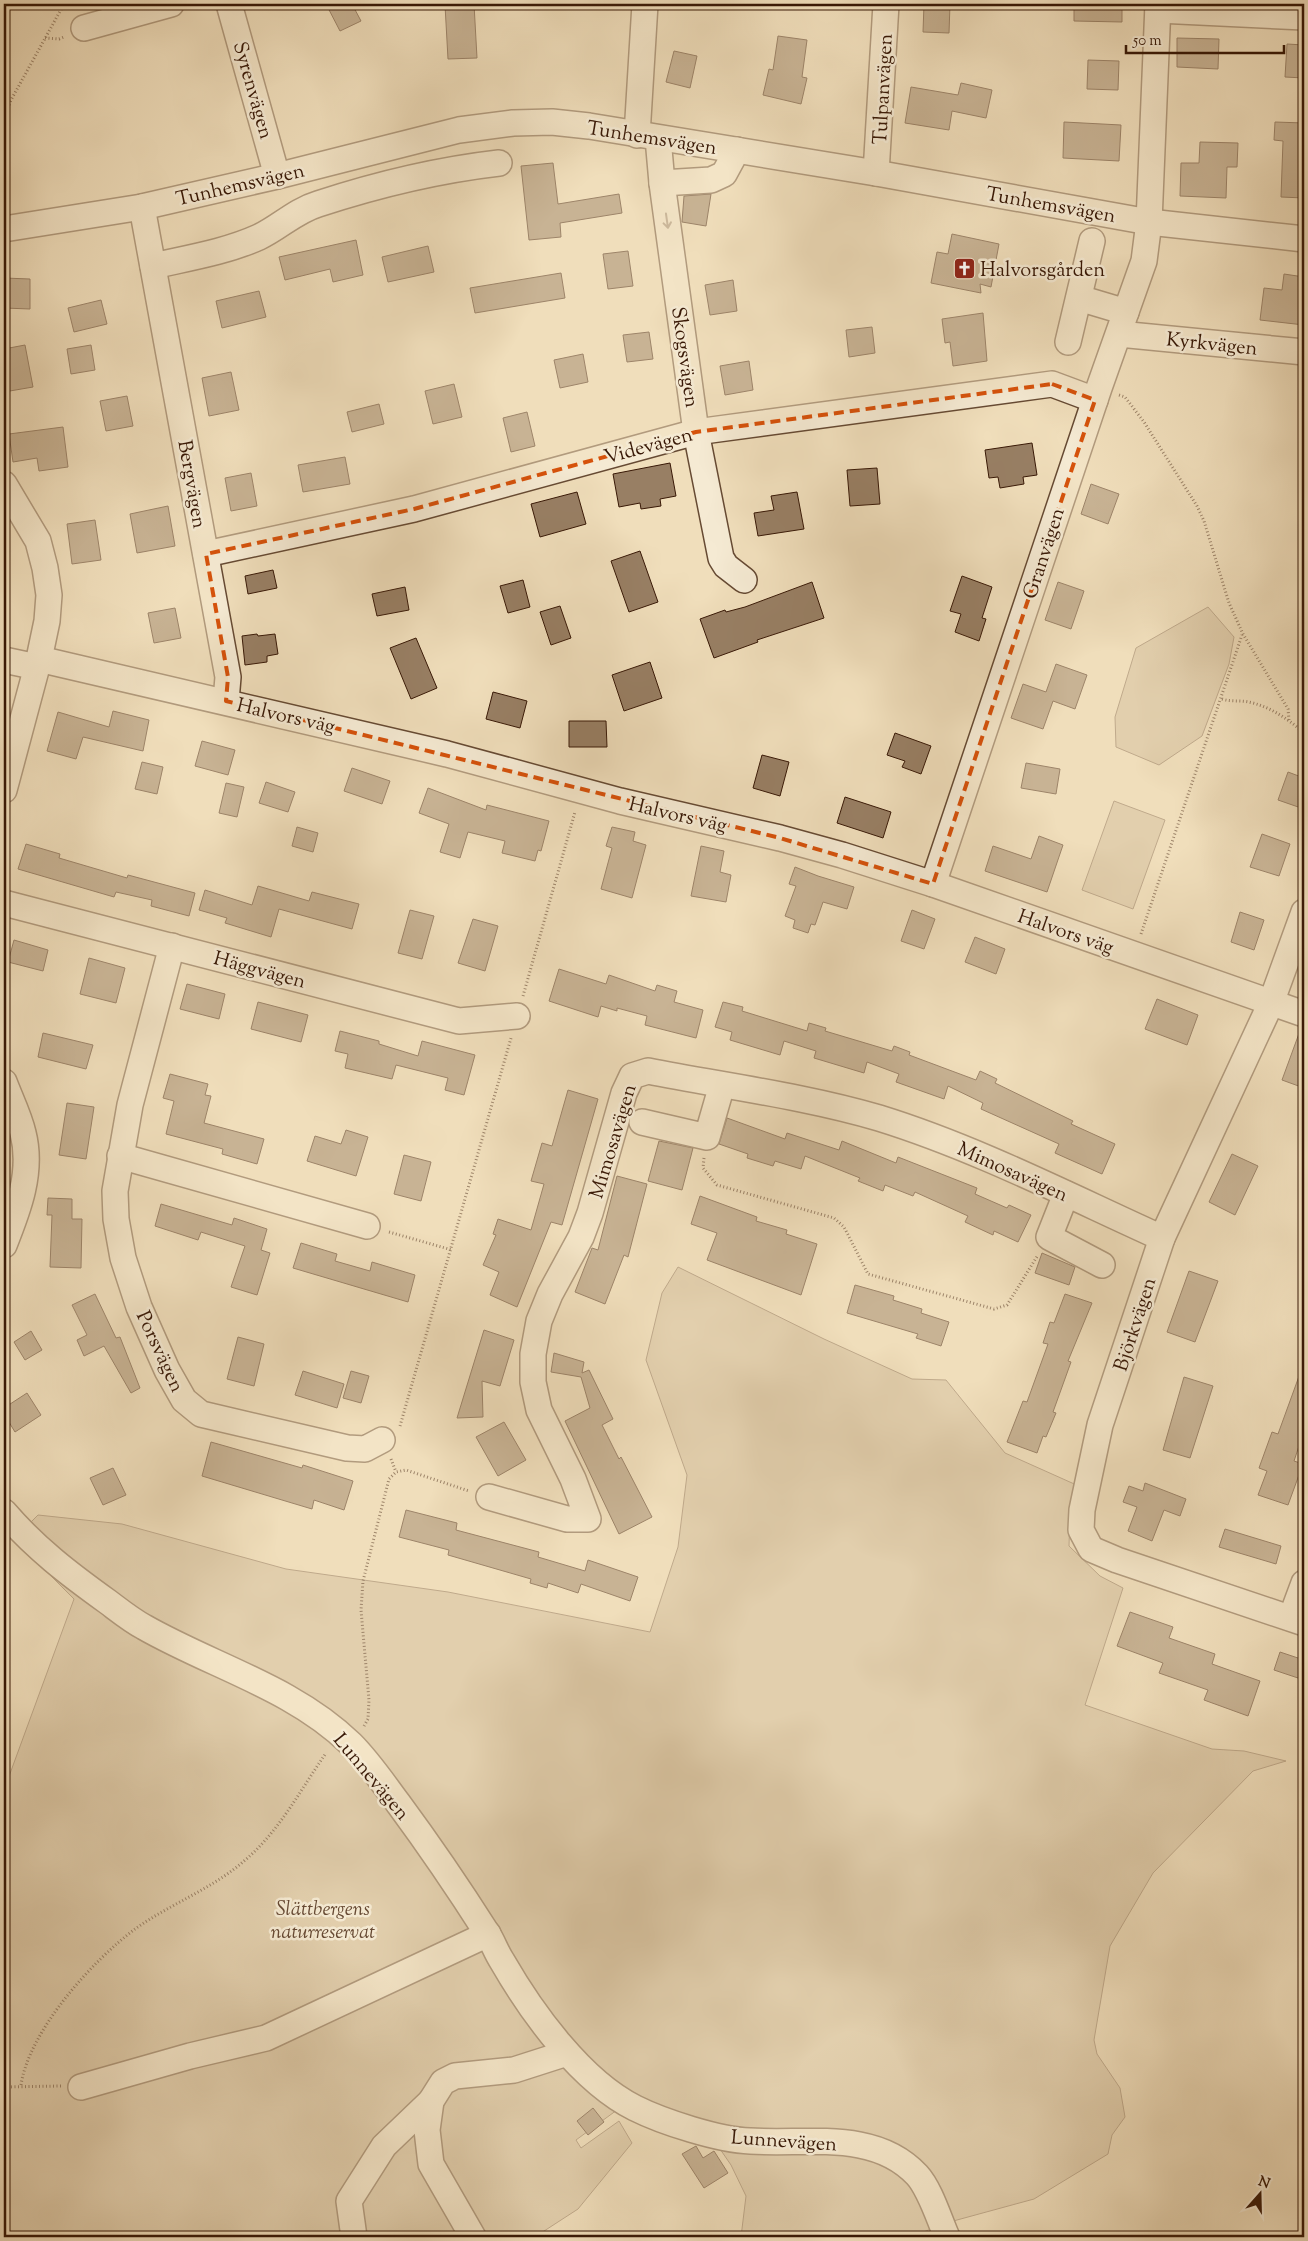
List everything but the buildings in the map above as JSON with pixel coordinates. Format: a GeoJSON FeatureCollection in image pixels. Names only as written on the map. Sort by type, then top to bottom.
{"type":"FeatureCollection","features":[{"type":"Feature","properties":{"kind":"street"},"geometry":{"type":"LineString","coordinates":[[84,28],[171,4]]}},
{"type":"Feature","properties":{"kind":"street","name":"Syrenvägen"},"geometry":{"type":"LineString","coordinates":[[229,4],[278,176]]}},
{"type":"Feature","properties":{"kind":"street","name":"Skogsvägen"},"geometry":{"type":"LineString","coordinates":[[645,4],[648,136],[662,183],[696,432],[721,558],[726,566],[744,580]]}},
{"type":"Feature","properties":{"kind":"street","name":"Tulpanvägen"},"geometry":{"type":"LineString","coordinates":[[876,173],[886,4]]}},
{"type":"Feature","properties":{"kind":"street"},"geometry":{"type":"LineString","coordinates":[[1158,7],[1304,17]]}},
{"type":"Feature","properties":{"kind":"street","name":"Granvägen"},"geometry":{"type":"LineString","coordinates":[[933,884],[1097,394],[1144,261],[1149,222],[1158,7]]}},
{"type":"Feature","properties":{"kind":"street","name":"Tunhemsvägen"},"geometry":{"type":"LineString","coordinates":[[4,229],[142,207],[278,176],[459,130],[513,123],[552,122],[876,173],[1149,222],[1304,239]]}},
{"type":"Feature","properties":{"kind":"street"},"geometry":{"type":"LineString","coordinates":[[662,183],[712,180],[724,174],[737,150]]}},
{"type":"Feature","properties":{"kind":"street"},"geometry":{"type":"LineString","coordinates":[[153,266],[236,246],[261,236],[292,215],[317,204],[452,168],[499,163]]}},
{"type":"Feature","properties":{"kind":"street","name":"Bergvägen"},"geometry":{"type":"LineString","coordinates":[[142,207],[228,677],[226,702]]}},
{"type":"Feature","properties":{"kind":"street"},"geometry":{"type":"LineString","coordinates":[[1068,342],[1092,241]]}},
{"type":"Feature","properties":{"kind":"street","name":"Kyrkvägen"},"geometry":{"type":"LineString","coordinates":[[1079,298],[1123,323],[1304,352]]}},
{"type":"Feature","properties":{"kind":"street","name":"Videvägen"},"geometry":{"type":"LineString","coordinates":[[206,554],[414,509],[696,432],[1052,384],[1097,394]]}},
{"type":"Feature","properties":{"kind":"street"},"geometry":{"type":"LineString","coordinates":[[4,484],[38,542],[45,568],[49,595],[47,621],[38,663],[4,787]]}},
{"type":"Feature","properties":{"kind":"street","name":"Halvors väg"},"geometry":{"type":"LineString","coordinates":[[4,660],[38,663],[226,702],[438,751],[581,790],[780,838],[933,884],[1304,1014]]}},
{"type":"Feature","properties":{"kind":"street","name":"Häggvägen"},"geometry":{"type":"LineString","coordinates":[[4,903],[459,1021],[518,1016]]}},
{"type":"Feature","properties":{"kind":"street","name":"Björkvägen"},"geometry":{"type":"LineString","coordinates":[[1304,912],[1271,1003],[1162,1238],[1100,1425],[1082,1510],[1081,1530],[1091,1549],[1117,1560],[1298,1620],[1304,1583]]}},
{"type":"Feature","properties":{"kind":"street","name":"Porsvägen"},"geometry":{"type":"LineString","coordinates":[[172,946],[130,1105],[115,1191],[116,1219],[123,1258],[139,1307],[167,1370],[184,1400],[201,1414],[347,1448],[365,1449],[382,1440]]}},
{"type":"Feature","properties":{"kind":"street","name":"Mimosavägen"},"geometry":{"type":"LineString","coordinates":[[489,1497],[567,1518],[588,1519],[573,1479],[538,1410],[533,1382],[533,1354],[540,1321],[560,1274],[581,1237],[624,1093],[632,1076],[648,1071],[799,1100],[878,1118],[956,1146],[1162,1238]]}},
{"type":"Feature","properties":{"kind":"street"},"geometry":{"type":"LineString","coordinates":[[4,1082],[23,1132],[26,1157],[23,1189],[16,1215],[4,1245]]}},
{"type":"Feature","properties":{"kind":"street"},"geometry":{"type":"LineString","coordinates":[[642,1122],[707,1137],[722,1086]]}},
{"type":"Feature","properties":{"kind":"street"},"geometry":{"type":"LineString","coordinates":[[120,1156],[366,1226]]}},
{"type":"Feature","properties":{"kind":"street"},"geometry":{"type":"LineString","coordinates":[[1066,1194],[1049,1237],[1102,1265]]}},
{"type":"Feature","properties":{"kind":"street","name":"Lunnevägen"},"geometry":{"type":"LineString","coordinates":[[4,1512],[29,1540],[68,1574],[142,1626],[287,1697],[322,1719],[345,1739],[376,1773],[427,1843],[488,1934],[502,1961],[532,2008],[567,2053],[604,2087],[635,2108],[684,2127],[747,2141],[857,2144],[880,2149],[901,2162],[919,2177],[947,2237]]}},
{"type":"Feature","properties":{"kind":"street"},"geometry":{"type":"LineString","coordinates":[[81,2087],[190,2056],[266,2038],[488,1934]]}},
{"type":"Feature","properties":{"kind":"street"},"geometry":{"type":"LineString","coordinates":[[354,2237],[349,2201],[384,2146],[431,2102],[443,2082],[455,2076],[514,2070],[567,2053]]}},
{"type":"Feature","properties":{"kind":"street"},"geometry":{"type":"LineString","coordinates":[[431,2102],[428,2130],[431,2164],[473,2237]]}},
{"type":"Feature","properties":{"kind":"path"},"geometry":{"type":"LineString","coordinates":[[4,118],[11,100],[64,4]]}},
{"type":"Feature","properties":{"kind":"path"},"geometry":{"type":"LineString","coordinates":[[1097,394],[1125,397],[1144,422],[1197,506],[1204,521],[1229,603],[1242,634],[1288,709],[1289,720]]}},
{"type":"Feature","properties":{"kind":"path"},"geometry":{"type":"LineString","coordinates":[[1134,954],[1222,699],[1242,634]]}},
{"type":"Feature","properties":{"kind":"path"},"geometry":{"type":"LineString","coordinates":[[1222,699],[1231,702],[1248,701],[1270,708],[1289,720],[1304,733]]}},
{"type":"Feature","properties":{"kind":"path"},"geometry":{"type":"LineString","coordinates":[[382,1440],[398,1429],[404,1418],[581,790]]}},
{"type":"Feature","properties":{"kind":"path"},"geometry":{"type":"LineString","coordinates":[[707,1137],[703,1168],[717,1184],[834,1218],[844,1226],[868,1274],[994,1309],[1008,1305],[1049,1237]]}},
{"type":"Feature","properties":{"kind":"path"},"geometry":{"type":"LineString","coordinates":[[366,1226],[452,1250]]}},
{"type":"Feature","properties":{"kind":"path"},"geometry":{"type":"LineString","coordinates":[[21,2085],[24,2068],[50,2019],[89,1970],[135,1929],[244,1862],[271,1834],[345,1739],[368,1719],[368,1680],[361,1610],[363,1580],[389,1479],[396,1472],[406,1470],[489,1497]]}},
{"type":"Feature","properties":{"kind":"path"},"geometry":{"type":"LineString","coordinates":[[4,2086],[81,2087]]}},
{"type":"Feature","properties":{"kind":"highlighted area"},"geometry":{"type":"Polygon","coordinates":[[[1052,384],[1095,400],[933,884],[780,838],[226,701],[228,677],[206,554],[414,509],[696,432],[1052,384]]]}},
{"type":"Feature","properties":{"kind":"green space"},"geometry":{"type":"Polygon","coordinates":[[[1208,607],[1234,637],[1229,664],[1202,736],[1159,765],[1116,747],[1115,717],[1136,648],[1208,607]]]}},
{"type":"Feature","properties":{"kind":"green space"},"geometry":{"type":"Polygon","coordinates":[[[1114,801],[1165,820],[1133,909],[1082,890],[1114,801]]]}},
{"type":"Feature","properties":{"kind":"green space"},"geometry":{"type":"Polygon","coordinates":[[[4,1117],[10,1135],[4,1200],[4,1117]]]}},
{"type":"Feature","properties":{"kind":"green space","name":"Slättbergens naturreservat"},"geometry":{"type":"Polygon","coordinates":[[[678,1267],[824,1339],[912,1379],[946,1380],[1005,1453],[1081,1487],[1070,1513],[1069,1546],[1100,1576],[1123,1588],[1085,1705],[1212,1749],[1244,1751],[1286,1761],[1253,1771],[1153,1873],[1110,1946],[1094,2040],[1097,2054],[1120,2088],[1125,2117],[1112,2135],[1108,2154],[1034,2199],[946,2223],[911,2237],[741,2237],[746,2196],[731,2165],[720,2149],[617,2110],[576,2140],[581,2148],[619,2121],[632,2143],[578,2209],[541,2233],[515,2237],[4,2237],[4,1790],[74,1599],[14,1539],[38,1515],[122,1524],[286,1569],[448,1592],[650,1632],[678,1547],[687,1475],[646,1360],[662,1293],[678,1267]]]}},
{"type":"Feature","properties":{"kind":"place","name":"Halvorsgården"},"geometry":{"type":"Point","coordinates":[964,269]}}]}
